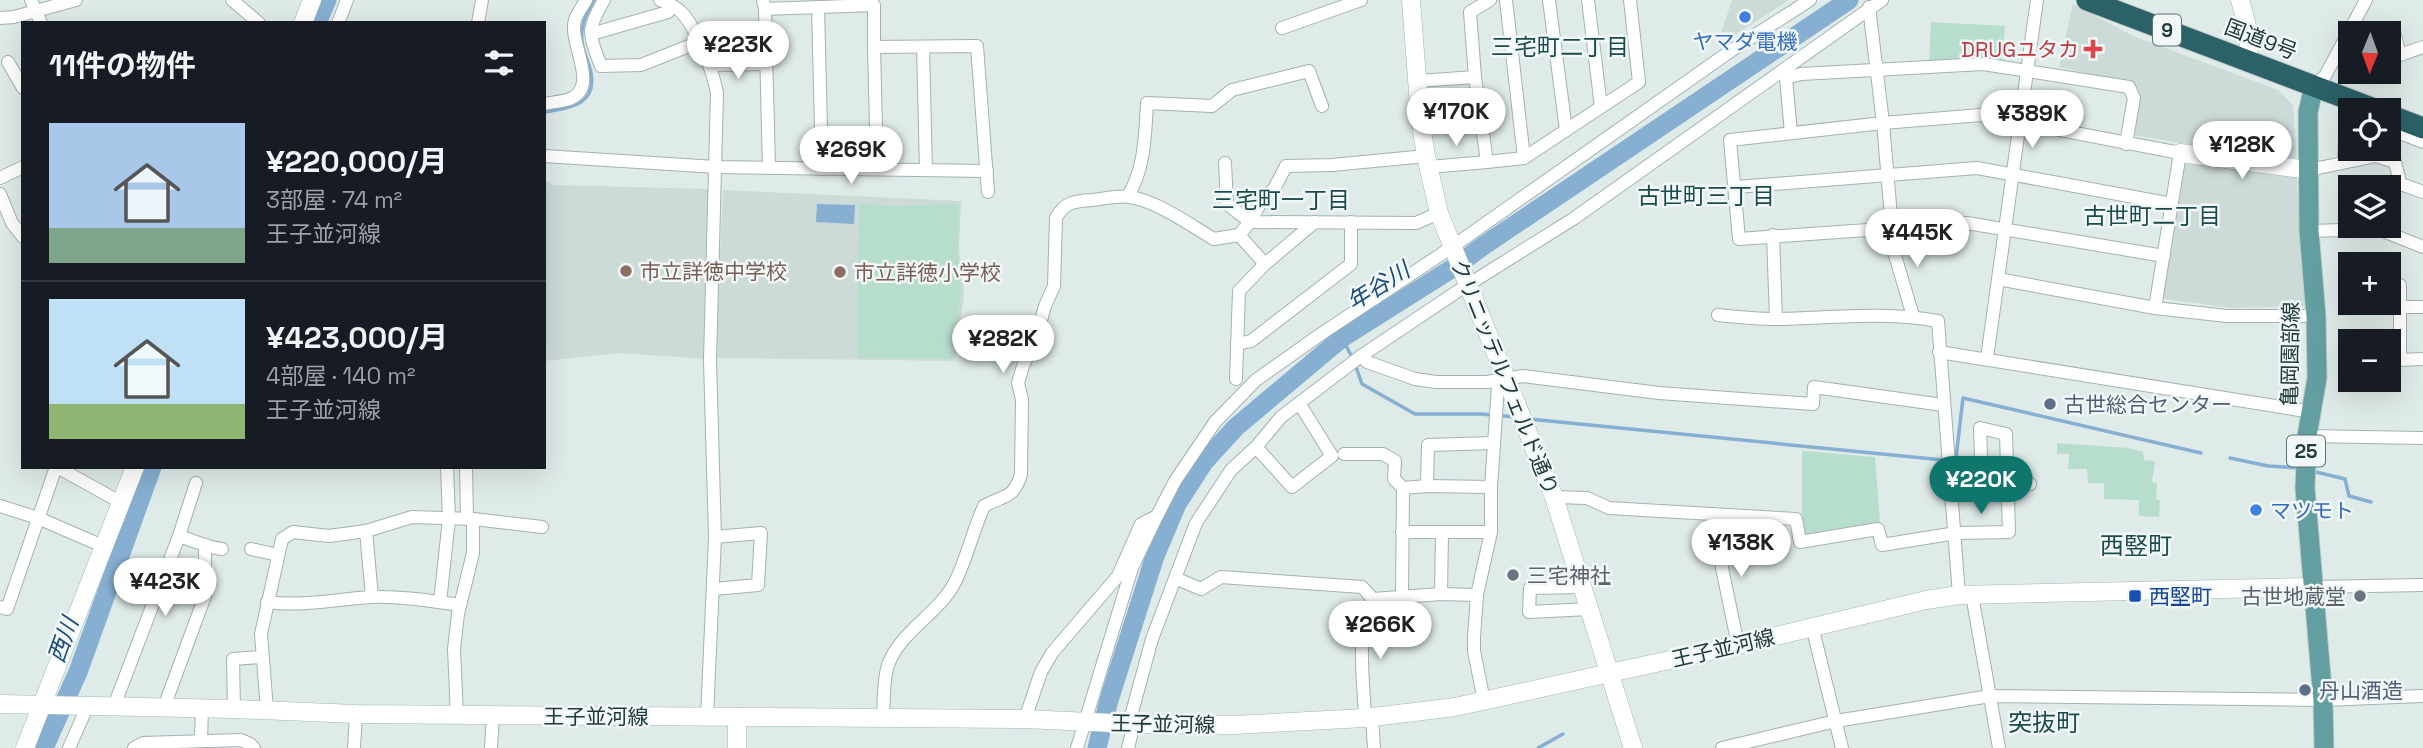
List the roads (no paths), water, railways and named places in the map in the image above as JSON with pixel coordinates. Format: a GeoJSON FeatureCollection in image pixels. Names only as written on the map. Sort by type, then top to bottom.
{"type":"FeatureCollection","features":[{"type":"Feature","properties":{"kind":"highway","name":"国道9号"},"geometry":{"type":"LineString","coordinates":[[2087,0],[2314,86],[2338,102]]}},
{"type":"Feature","properties":{"kind":"highway"},"geometry":{"type":"LineString","coordinates":[[2401,120],[2423,128]]}},
{"type":"Feature","properties":{"kind":"main road"},"geometry":{"type":"LineString","coordinates":[[304,21],[312,0]]}},
{"type":"Feature","properties":{"kind":"main road","name":"クリニッテルフェルド通り"},"geometry":{"type":"LineString","coordinates":[[1411,0],[1427,162],[1439,213],[1554,498],[1633,748]]}},
{"type":"Feature","properties":{"kind":"main road"},"geometry":{"type":"LineString","coordinates":[[2240,0],[2250,36],[2251,45],[2247,59]]}},
{"type":"Feature","properties":{"kind":"main road","name":"亀岡園部線"},"geometry":{"type":"LineString","coordinates":[[2314,86],[2308,112],[2309,231],[2316,316],[2316,378],[2307,436],[2306,511],[2323,700],[2324,748]]}},
{"type":"Feature","properties":{"kind":"main road"},"geometry":{"type":"LineString","coordinates":[[2180,153],[2309,170]]}},
{"type":"Feature","properties":{"kind":"main road"},"geometry":{"type":"LineString","coordinates":[[25,748],[47,705],[134,469]]}},
{"type":"Feature","properties":{"kind":"main road","name":"王子並河線"},"geometry":{"type":"LineString","coordinates":[[0,704],[356,714],[1025,719],[1234,725],[1368,717],[1455,707],[1738,645],[1926,600],[1966,595],[2313,587]]}},
{"type":"Feature","properties":{"kind":"main road"},"geometry":{"type":"LineString","coordinates":[[737,717],[737,748]]}},
{"type":"Feature","properties":{"kind":"street"},"geometry":{"type":"LineString","coordinates":[[0,18],[14,17],[33,5],[76,0]]}},
{"type":"Feature","properties":{"kind":"street"},"geometry":{"type":"LineString","coordinates":[[232,0],[257,21]]}},
{"type":"Feature","properties":{"kind":"street"},"geometry":{"type":"LineString","coordinates":[[339,21],[346,0]]}},
{"type":"Feature","properties":{"kind":"street"},"geometry":{"type":"LineString","coordinates":[[478,21],[482,0]]}},
{"type":"Feature","properties":{"kind":"street"},"geometry":{"type":"LineString","coordinates":[[546,103],[573,98],[582,88],[583,72],[574,38],[574,21],[586,0]]}},
{"type":"Feature","properties":{"kind":"street"},"geometry":{"type":"LineString","coordinates":[[604,0],[592,21],[590,40],[601,66],[640,65],[699,43]]}},
{"type":"Feature","properties":{"kind":"street"},"geometry":{"type":"LineString","coordinates":[[1282,27],[1361,0]]}},
{"type":"Feature","properties":{"kind":"street"},"geometry":{"type":"LineString","coordinates":[[1487,162],[1475,77],[1470,12],[1490,0]]}},
{"type":"Feature","properties":{"kind":"street"},"geometry":{"type":"LineString","coordinates":[[1506,0],[1524,158]]}},
{"type":"Feature","properties":{"kind":"street"},"geometry":{"type":"LineString","coordinates":[[1549,0],[1566,130]]}},
{"type":"Feature","properties":{"kind":"street"},"geometry":{"type":"LineString","coordinates":[[1588,0],[1601,107]]}},
{"type":"Feature","properties":{"kind":"street"},"geometry":{"type":"LineString","coordinates":[[883,718],[887,667],[892,656],[911,630],[942,604],[956,581],[984,506],[1013,493],[1018,484],[1021,474],[1022,400],[1018,383],[1037,338],[1045,306],[1054,286],[1056,218],[1061,209],[1071,202],[1128,196],[1161,209],[1214,239],[1239,234],[1250,222],[1264,197],[1274,189],[1286,166],[1487,162],[1524,158],[1639,82],[1630,0]]}},
{"type":"Feature","properties":{"kind":"street"},"geometry":{"type":"LineString","coordinates":[[1077,748],[1088,722],[1132,568],[1157,516],[1175,481],[1215,422],[1256,380],[1321,334],[1454,249],[1698,73],[1810,0]]}},
{"type":"Feature","properties":{"kind":"street"},"geometry":{"type":"LineString","coordinates":[[1128,748],[1129,724],[1152,639],[1196,523],[1231,470],[1256,447],[1281,417],[1466,280],[1573,219],[1882,0]]}},
{"type":"Feature","properties":{"kind":"street"},"geometry":{"type":"LineString","coordinates":[[1987,359],[2038,0]]}},
{"type":"Feature","properties":{"kind":"street"},"geometry":{"type":"LineString","coordinates":[[2355,21],[2365,0]]}},
{"type":"Feature","properties":{"kind":"street"},"geometry":{"type":"LineString","coordinates":[[769,168],[764,4],[818,6],[875,2],[877,169]]}},
{"type":"Feature","properties":{"kind":"street"},"geometry":{"type":"LineString","coordinates":[[591,31],[598,32],[668,12],[673,4],[710,65],[717,93],[710,360],[715,537],[707,717]]}},
{"type":"Feature","properties":{"kind":"street"},"geometry":{"type":"LineString","coordinates":[[33,5],[40,21]]}},
{"type":"Feature","properties":{"kind":"street"},"geometry":{"type":"LineString","coordinates":[[818,6],[822,169]]}},
{"type":"Feature","properties":{"kind":"street"},"geometry":{"type":"LineString","coordinates":[[1869,7],[1883,123],[1894,251],[1913,316]]}},
{"type":"Feature","properties":{"kind":"street"},"geometry":{"type":"LineString","coordinates":[[874,47],[977,46],[988,192]]}},
{"type":"Feature","properties":{"kind":"street"},"geometry":{"type":"LineString","coordinates":[[923,47],[926,170]]}},
{"type":"Feature","properties":{"kind":"street"},"geometry":{"type":"LineString","coordinates":[[2401,55],[2423,47]]}},
{"type":"Feature","properties":{"kind":"street"},"geometry":{"type":"LineString","coordinates":[[2314,86],[2325,76],[2338,54]]}},
{"type":"Feature","properties":{"kind":"street"},"geometry":{"type":"LineString","coordinates":[[8,62],[21,85]]}},
{"type":"Feature","properties":{"kind":"street"},"geometry":{"type":"LineString","coordinates":[[710,65],[766,64]]}},
{"type":"Feature","properties":{"kind":"street"},"geometry":{"type":"LineString","coordinates":[[1791,133],[1786,78],[1801,74],[1983,64],[2129,87],[2134,98],[2126,144]]}},
{"type":"Feature","properties":{"kind":"street"},"geometry":{"type":"LineString","coordinates":[[1128,196],[1138,180],[1143,159],[1147,103],[1212,106],[1232,90],[1309,71],[1322,106]]}},
{"type":"Feature","properties":{"kind":"street"},"geometry":{"type":"LineString","coordinates":[[1418,81],[1475,77]]}},
{"type":"Feature","properties":{"kind":"street"},"geometry":{"type":"LineString","coordinates":[[2155,308],[2164,256],[2180,153],[1981,115],[1730,140],[1739,239],[1967,223],[2164,256]]}},
{"type":"Feature","properties":{"kind":"street"},"geometry":{"type":"LineString","coordinates":[[2401,134],[2423,142]]}},
{"type":"Feature","properties":{"kind":"street"},"geometry":{"type":"LineString","coordinates":[[546,156],[716,167],[987,171]]}},
{"type":"Feature","properties":{"kind":"street"},"geometry":{"type":"LineString","coordinates":[[2309,170],[2344,161]]}},
{"type":"Feature","properties":{"kind":"street"},"geometry":{"type":"LineString","coordinates":[[1225,163],[1227,204],[1250,222],[1416,223],[1439,213]]}},
{"type":"Feature","properties":{"kind":"street"},"geometry":{"type":"LineString","coordinates":[[0,178],[21,168]]}},
{"type":"Feature","properties":{"kind":"street"},"geometry":{"type":"LineString","coordinates":[[1735,187],[1977,169],[2172,204]]}},
{"type":"Feature","properties":{"kind":"street"},"geometry":{"type":"LineString","coordinates":[[2401,184],[2423,192]]}},
{"type":"Feature","properties":{"kind":"street"},"geometry":{"type":"LineString","coordinates":[[0,194],[12,223],[21,234]]}},
{"type":"Feature","properties":{"kind":"street"},"geometry":{"type":"LineString","coordinates":[[1236,379],[1239,291],[1265,264],[1315,222]]}},
{"type":"Feature","properties":{"kind":"street"},"geometry":{"type":"LineString","coordinates":[[1237,344],[1251,341],[1351,264],[1351,222]]}},
{"type":"Feature","properties":{"kind":"street"},"geometry":{"type":"LineString","coordinates":[[2309,231],[2338,229]]}},
{"type":"Feature","properties":{"kind":"street"},"geometry":{"type":"LineString","coordinates":[[1239,234],[1265,264]]}},
{"type":"Feature","properties":{"kind":"street"},"geometry":{"type":"LineString","coordinates":[[1773,235],[1776,319]]}},
{"type":"Feature","properties":{"kind":"street"},"geometry":{"type":"LineString","coordinates":[[2401,237],[2423,247]]}},
{"type":"Feature","properties":{"kind":"street"},"geometry":{"type":"LineString","coordinates":[[1998,279],[2155,308],[2227,316],[2316,316]]}},
{"type":"Feature","properties":{"kind":"street"},"geometry":{"type":"LineString","coordinates":[[2401,307],[2423,307]]}},
{"type":"Feature","properties":{"kind":"street"},"geometry":{"type":"LineString","coordinates":[[1718,315],[1776,319],[1913,316],[1938,321],[1942,405],[1956,533],[1966,595],[1990,696],[1999,748]]}},
{"type":"Feature","properties":{"kind":"street"},"geometry":{"type":"LineString","coordinates":[[2400,315],[2400,360],[2423,359]]}},
{"type":"Feature","properties":{"kind":"street"},"geometry":{"type":"LineString","coordinates":[[1939,352],[2312,412]]}},
{"type":"Feature","properties":{"kind":"street"},"geometry":{"type":"LineString","coordinates":[[1361,356],[1367,362],[1415,379],[1436,382],[1487,382],[1523,376],[1659,393],[1813,404],[1814,387],[1942,405]]}},
{"type":"Feature","properties":{"kind":"street"},"geometry":{"type":"LineString","coordinates":[[1483,701],[1474,651],[1477,595],[1491,532],[1491,487],[1498,386],[1506,379]]}},
{"type":"Feature","properties":{"kind":"street"},"geometry":{"type":"LineString","coordinates":[[1256,447],[1292,487],[1332,456],[1299,403]]}},
{"type":"Feature","properties":{"kind":"street"},"geometry":{"type":"LineString","coordinates":[[1554,498],[1587,498],[1609,508],[1797,519],[1800,541],[1878,529],[1882,545],[1956,533],[2009,531],[2006,434],[1980,428],[1982,485]]}},
{"type":"Feature","properties":{"kind":"street"},"geometry":{"type":"LineString","coordinates":[[2307,436],[2423,438]]}},
{"type":"Feature","properties":{"kind":"street"},"geometry":{"type":"LineString","coordinates":[[1427,486],[1428,445],[1494,443]]}},
{"type":"Feature","properties":{"kind":"street"},"geometry":{"type":"LineString","coordinates":[[1344,454],[1383,454],[1395,461],[1395,479],[1403,488],[1402,596]]}},
{"type":"Feature","properties":{"kind":"street"},"geometry":{"type":"LineString","coordinates":[[0,607],[7,609],[56,469]]}},
{"type":"Feature","properties":{"kind":"street"},"geometry":{"type":"LineString","coordinates":[[61,469],[122,503]]}},
{"type":"Feature","properties":{"kind":"street"},"geometry":{"type":"LineString","coordinates":[[440,603],[449,519],[447,469]]}},
{"type":"Feature","properties":{"kind":"street"},"geometry":{"type":"LineString","coordinates":[[457,715],[454,649],[460,605],[473,553],[466,469]]}},
{"type":"Feature","properties":{"kind":"street"},"geometry":{"type":"LineString","coordinates":[[114,706],[179,536],[196,482]]}},
{"type":"Feature","properties":{"kind":"street"},"geometry":{"type":"LineString","coordinates":[[1951,487],[2030,484]]}},
{"type":"Feature","properties":{"kind":"street"},"geometry":{"type":"LineString","coordinates":[[1403,488],[1491,487]]}},
{"type":"Feature","properties":{"kind":"street"},"geometry":{"type":"LineString","coordinates":[[0,506],[106,547]]}},
{"type":"Feature","properties":{"kind":"street"},"geometry":{"type":"LineString","coordinates":[[1025,719],[1041,672],[1052,653],[1118,576],[1141,524],[1157,516]]}},
{"type":"Feature","properties":{"kind":"street"},"geometry":{"type":"LineString","coordinates":[[1719,516],[1722,568],[1738,645]]}},
{"type":"Feature","properties":{"kind":"street"},"geometry":{"type":"LineString","coordinates":[[267,710],[261,634],[282,539],[293,532],[329,536],[366,531],[412,517],[470,519],[542,527]]}},
{"type":"Feature","properties":{"kind":"street"},"geometry":{"type":"LineString","coordinates":[[366,531],[372,597]]}},
{"type":"Feature","properties":{"kind":"street"},"geometry":{"type":"LineString","coordinates":[[1402,532],[1491,532]]}},
{"type":"Feature","properties":{"kind":"street"},"geometry":{"type":"LineString","coordinates":[[1441,594],[1442,532]]}},
{"type":"Feature","properties":{"kind":"street"},"geometry":{"type":"LineString","coordinates":[[714,589],[758,585],[761,533],[715,537]]}},
{"type":"Feature","properties":{"kind":"street"},"geometry":{"type":"LineString","coordinates":[[179,536],[200,542],[205,547],[222,549]]}},
{"type":"Feature","properties":{"kind":"street"},"geometry":{"type":"LineString","coordinates":[[166,707],[205,596],[205,547]]}},
{"type":"Feature","properties":{"kind":"street"},"geometry":{"type":"LineString","coordinates":[[251,549],[278,555]]}},
{"type":"Feature","properties":{"kind":"street"},"geometry":{"type":"LineString","coordinates":[[1175,578],[1201,589],[1221,577],[1362,587],[1373,599]]}},
{"type":"Feature","properties":{"kind":"street"},"geometry":{"type":"LineString","coordinates":[[2313,587],[2423,585]]}},
{"type":"Feature","properties":{"kind":"street"},"geometry":{"type":"LineString","coordinates":[[1582,587],[1530,588],[1529,612],[1588,609]]}},
{"type":"Feature","properties":{"kind":"street"},"geometry":{"type":"LineString","coordinates":[[1373,599],[1441,594],[1477,595]]}},
{"type":"Feature","properties":{"kind":"street"},"geometry":{"type":"LineString","coordinates":[[267,602],[283,604],[402,597],[460,605]]}},
{"type":"Feature","properties":{"kind":"street"},"geometry":{"type":"LineString","coordinates":[[1373,599],[1363,627],[1368,717],[1374,748]]}},
{"type":"Feature","properties":{"kind":"street"},"geometry":{"type":"LineString","coordinates":[[1812,626],[1842,748]]}},
{"type":"Feature","properties":{"kind":"street"},"geometry":{"type":"LineString","coordinates":[[234,709],[233,659],[261,657]]}},
{"type":"Feature","properties":{"kind":"street"},"geometry":{"type":"LineString","coordinates":[[1722,748],[1836,721],[1990,696],[2323,700],[2423,696]]}},
{"type":"Feature","properties":{"kind":"street"},"geometry":{"type":"LineString","coordinates":[[69,748],[84,705]]}},
{"type":"Feature","properties":{"kind":"street"},"geometry":{"type":"LineString","coordinates":[[201,740],[202,708]]}},
{"type":"Feature","properties":{"kind":"street"},"geometry":{"type":"LineString","coordinates":[[354,748],[356,714]]}},
{"type":"Feature","properties":{"kind":"street"},"geometry":{"type":"LineString","coordinates":[[491,748],[493,715]]}},
{"type":"Feature","properties":{"kind":"street"},"geometry":{"type":"LineString","coordinates":[[134,748],[143,743],[201,740],[242,740],[254,748]]}},
{"type":"Feature","properties":{"kind":"water"},"geometry":{"type":"Polygon","coordinates":[[[817,204],[855,205],[854,224],[816,222],[817,204]]]}},
{"type":"Feature","properties":{"kind":"waterway","name":"西川"},"geometry":{"type":"LineString","coordinates":[[318,21],[327,0]]}},
{"type":"Feature","properties":{"kind":"waterway"},"geometry":{"type":"LineString","coordinates":[[546,112],[571,107],[585,99],[590,92],[591,73],[582,30],[594,0]]}},
{"type":"Feature","properties":{"kind":"waterway","name":"年谷川"},"geometry":{"type":"LineString","coordinates":[[1097,748],[1109,700],[1155,556],[1177,504],[1204,462],[1236,427],[1342,338],[1456,266],[1849,0]]}},
{"type":"Feature","properties":{"kind":"waterway"},"geometry":{"type":"LineString","coordinates":[[1342,338],[1352,357]]}},
{"type":"Feature","properties":{"kind":"waterway"},"geometry":{"type":"LineString","coordinates":[[1355,364],[1362,384],[1415,414],[1515,417]]}},
{"type":"Feature","properties":{"kind":"waterway"},"geometry":{"type":"LineString","coordinates":[[1529,419],[1943,460],[1956,458],[1963,398],[2201,453]]}},
{"type":"Feature","properties":{"kind":"waterway"},"geometry":{"type":"LineString","coordinates":[[2230,458],[2268,466],[2299,468]]}},
{"type":"Feature","properties":{"kind":"waterway","name":"西川"},"geometry":{"type":"LineString","coordinates":[[44,748],[78,672],[151,469]]}},
{"type":"Feature","properties":{"kind":"waterway"},"geometry":{"type":"LineString","coordinates":[[2312,471],[2345,479],[2349,496],[2371,502]]}},
{"type":"Feature","properties":{"kind":"waterway"},"geometry":{"type":"LineString","coordinates":[[1538,748],[1563,734]]}},
{"type":"Feature","properties":{"kind":"place","name":"ヤマダ電機"},"geometry":{"type":"Point","coordinates":[1745,17]}},
{"type":"Feature","properties":{"kind":"place","name":"DRUGユタカ"},"geometry":{"type":"Point","coordinates":[2093,49]}},
{"type":"Feature","properties":{"kind":"place","name":"市立詳徳中学校"},"geometry":{"type":"Point","coordinates":[626,271]}},
{"type":"Feature","properties":{"kind":"place","name":"市立詳徳小学校"},"geometry":{"type":"Point","coordinates":[840,272]}},
{"type":"Feature","properties":{"kind":"place","name":"古世総合センター"},"geometry":{"type":"Point","coordinates":[2050,404]}},
{"type":"Feature","properties":{"kind":"place","name":"マツモト"},"geometry":{"type":"Point","coordinates":[2256,510]}},
{"type":"Feature","properties":{"kind":"place","name":"三宅神社"},"geometry":{"type":"Point","coordinates":[1513,575]}},
{"type":"Feature","properties":{"kind":"place","name":"西堅町"},"geometry":{"type":"Point","coordinates":[2135,596]}},
{"type":"Feature","properties":{"kind":"place","name":"古世地蔵堂"},"geometry":{"type":"Point","coordinates":[2360,596]}},
{"type":"Feature","properties":{"kind":"place","name":"丹山酒造"},"geometry":{"type":"Point","coordinates":[2305,690]}},
{"type":"Feature","properties":{"kind":"district","name":"三宅町二丁目"},"geometry":{"type":"Point","coordinates":[1560,47]}},
{"type":"Feature","properties":{"kind":"district","name":"古世町三丁目"},"geometry":{"type":"Point","coordinates":[1706,196]}},
{"type":"Feature","properties":{"kind":"district","name":"三宅町一丁目"},"geometry":{"type":"Point","coordinates":[1281,200]}},
{"type":"Feature","properties":{"kind":"district","name":"古世町二丁目"},"geometry":{"type":"Point","coordinates":[2152,216]}},
{"type":"Feature","properties":{"kind":"district","name":"西竪町"},"geometry":{"type":"Point","coordinates":[2136,545]}},
{"type":"Feature","properties":{"kind":"district","name":"突抜町"},"geometry":{"type":"Point","coordinates":[2044,722]}}]}
